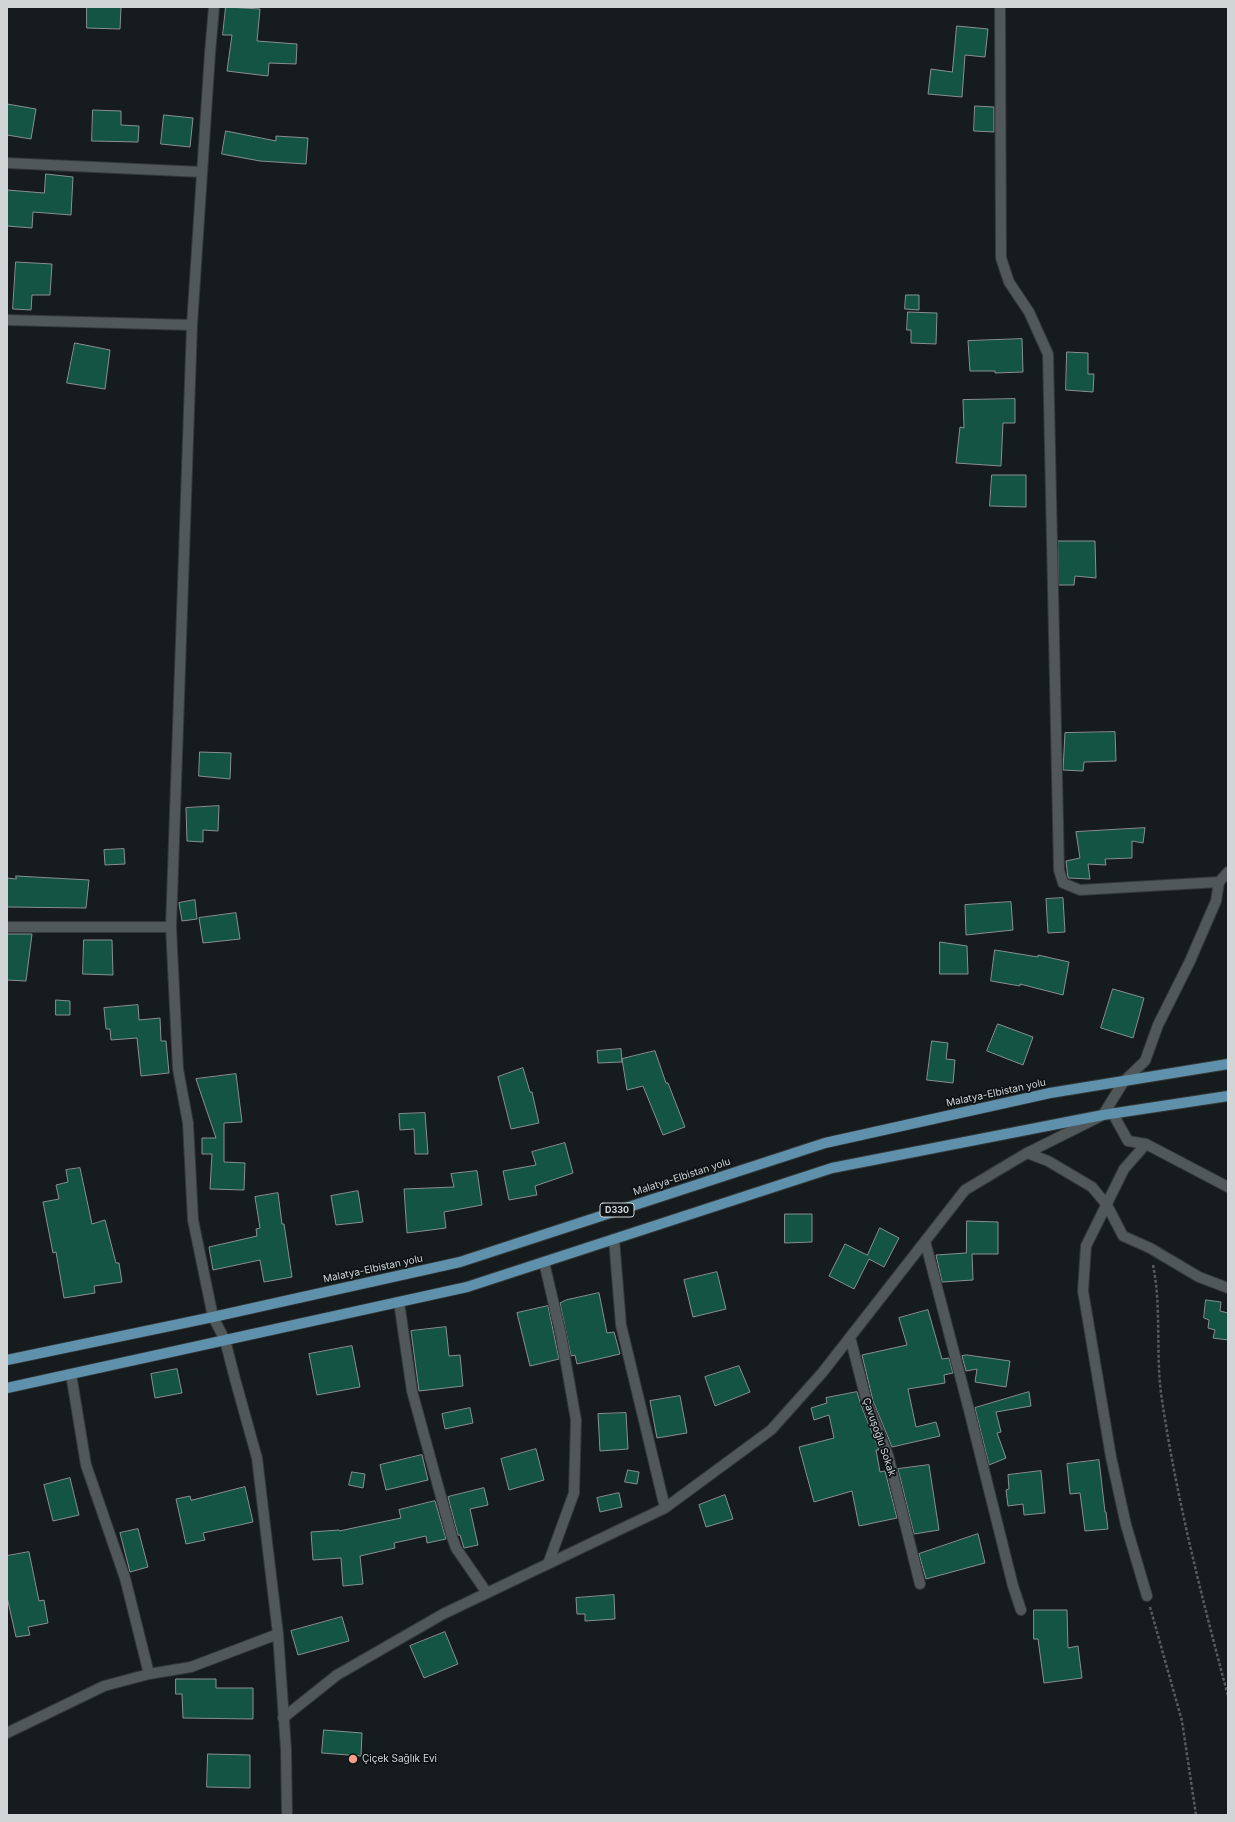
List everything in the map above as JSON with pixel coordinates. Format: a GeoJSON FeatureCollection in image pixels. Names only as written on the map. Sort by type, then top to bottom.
{"type":"FeatureCollection","features":[{"type":"Feature","properties":{"kind":"main road","name":"Malatya-Elbistan yolu"},"geometry":{"type":"LineString","coordinates":[[7,1360],[460,1262],[825,1143],[1050,1093],[1228,1064]]}},
{"type":"Feature","properties":{"kind":"main road","name":"D330"},"geometry":{"type":"LineString","coordinates":[[7,1388],[467,1287],[832,1168],[1108,1115],[1228,1096]]}},
{"type":"Feature","properties":{"kind":"street"},"geometry":{"type":"LineString","coordinates":[[214,7],[192,325],[170,927],[178,1069],[188,1123],[193,1220],[213,1316],[225,1340],[257,1458],[278,1634],[287,1815]]}},
{"type":"Feature","properties":{"kind":"street"},"geometry":{"type":"LineString","coordinates":[[1000,7],[1001,258],[1009,282],[1030,312],[1048,354],[1059,870],[1063,883],[1080,890],[1219,882]]}},
{"type":"Feature","properties":{"kind":"street"},"geometry":{"type":"LineString","coordinates":[[7,163],[202,172]]}},
{"type":"Feature","properties":{"kind":"street"},"geometry":{"type":"LineString","coordinates":[[7,320],[192,325]]}},
{"type":"Feature","properties":{"kind":"street"},"geometry":{"type":"LineString","coordinates":[[283,1718],[337,1675],[443,1614],[665,1508],[771,1430],[822,1372],[965,1190],[1027,1153],[1108,1115],[1124,1081],[1145,1061],[1158,1026],[1216,901],[1219,882],[1228,872]]}},
{"type":"Feature","properties":{"kind":"street"},"geometry":{"type":"LineString","coordinates":[[7,927],[170,927]]}},
{"type":"Feature","properties":{"kind":"street"},"geometry":{"type":"LineString","coordinates":[[1108,1115],[1128,1141],[1146,1144],[1228,1187]]}},
{"type":"Feature","properties":{"kind":"street"},"geometry":{"type":"LineString","coordinates":[[1146,1144],[1124,1169],[1086,1246],[1083,1291],[1111,1457],[1126,1525],[1147,1596]]}},
{"type":"Feature","properties":{"kind":"street"},"geometry":{"type":"LineString","coordinates":[[1027,1153],[1048,1161],[1092,1187],[1107,1205],[1123,1236],[1150,1248],[1199,1277],[1228,1288]]}},
{"type":"Feature","properties":{"kind":"street"},"geometry":{"type":"LineString","coordinates":[[614,1239],[621,1325],[665,1508]]}},
{"type":"Feature","properties":{"kind":"street"},"geometry":{"type":"LineString","coordinates":[[925,1241],[1013,1586],[1021,1610]]}},
{"type":"Feature","properties":{"kind":"street"},"geometry":{"type":"LineString","coordinates":[[544,1262],[561,1335],[576,1420],[574,1493],[548,1564]]}},
{"type":"Feature","properties":{"kind":"street"},"geometry":{"type":"LineString","coordinates":[[399,1302],[412,1391],[452,1537],[456,1548],[487,1593]]}},
{"type":"Feature","properties":{"kind":"street","name":"Çavuşoğlu Sokak"},"geometry":{"type":"LineString","coordinates":[[850,1337],[867,1403],[888,1455],[920,1584]]}},
{"type":"Feature","properties":{"kind":"street"},"geometry":{"type":"LineString","coordinates":[[71,1374],[86,1465],[125,1578],[149,1674]]}},
{"type":"Feature","properties":{"kind":"street"},"geometry":{"type":"LineString","coordinates":[[7,1733],[104,1686],[149,1674],[191,1667],[278,1634]]}},
{"type":"Feature","properties":{"kind":"path"},"geometry":{"type":"LineString","coordinates":[[1150,1248],[1157,1283],[1157,1325],[1162,1399],[1173,1466],[1185,1528],[1228,1696]]}},
{"type":"Feature","properties":{"kind":"path"},"geometry":{"type":"LineString","coordinates":[[1147,1596],[1182,1721],[1196,1815]]}},
{"type":"Feature","properties":{"kind":"building"},"geometry":{"type":"Polygon","coordinates":[[[87,7],[121,7],[120,29],[87,28],[87,7]]]}},
{"type":"Feature","properties":{"kind":"building"},"geometry":{"type":"Polygon","coordinates":[[[226,7],[260,9],[257,41],[297,44],[296,64],[269,63],[268,76],[227,71],[232,35],[223,35],[226,7]]]}},
{"type":"Feature","properties":{"kind":"building"},"geometry":{"type":"Polygon","coordinates":[[[957,26],[988,29],[985,57],[965,55],[962,97],[928,94],[931,69],[952,72],[957,26]]]}},
{"type":"Feature","properties":{"kind":"building"},"geometry":{"type":"Polygon","coordinates":[[[7,104],[36,109],[31,139],[7,135],[7,104]]]}},
{"type":"Feature","properties":{"kind":"building"},"geometry":{"type":"Polygon","coordinates":[[[975,106],[994,107],[994,132],[974,131],[975,106]]]}},
{"type":"Feature","properties":{"kind":"building"},"geometry":{"type":"Polygon","coordinates":[[[93,110],[121,111],[121,125],[139,126],[138,142],[92,141],[93,110]]]}},
{"type":"Feature","properties":{"kind":"building"},"geometry":{"type":"Polygon","coordinates":[[[164,115],[193,118],[190,147],[161,144],[164,115]]]}},
{"type":"Feature","properties":{"kind":"building"},"geometry":{"type":"Polygon","coordinates":[[[226,131],[276,141],[276,136],[308,138],[306,164],[260,161],[222,154],[226,131]]]}},
{"type":"Feature","properties":{"kind":"building"},"geometry":{"type":"Polygon","coordinates":[[[46,174],[73,177],[71,215],[33,212],[32,228],[7,226],[7,190],[44,193],[46,174]]]}},
{"type":"Feature","properties":{"kind":"building"},"geometry":{"type":"Polygon","coordinates":[[[16,262],[52,264],[50,295],[32,295],[31,310],[13,309],[16,262]]]}},
{"type":"Feature","properties":{"kind":"building"},"geometry":{"type":"Polygon","coordinates":[[[906,295],[919,295],[919,310],[905,309],[906,295]]]}},
{"type":"Feature","properties":{"kind":"building"},"geometry":{"type":"Polygon","coordinates":[[[908,312],[937,313],[936,344],[911,343],[911,330],[907,330],[908,312]]]}},
{"type":"Feature","properties":{"kind":"building"},"geometry":{"type":"Polygon","coordinates":[[[1022,339],[1023,372],[995,373],[995,371],[970,371],[968,341],[1022,339]]]}},
{"type":"Feature","properties":{"kind":"building"},"geometry":{"type":"Polygon","coordinates":[[[75,343],[110,350],[105,389],[67,383],[75,343]]]}},
{"type":"Feature","properties":{"kind":"building"},"geometry":{"type":"Polygon","coordinates":[[[1067,352],[1088,353],[1088,374],[1094,374],[1093,392],[1066,390],[1067,352]]]}},
{"type":"Feature","properties":{"kind":"building"},"geometry":{"type":"Polygon","coordinates":[[[1015,399],[1015,423],[1003,423],[1001,466],[956,463],[960,427],[964,428],[963,400],[1015,399]]]}},
{"type":"Feature","properties":{"kind":"building"},"geometry":{"type":"Polygon","coordinates":[[[992,475],[1026,475],[1026,507],[990,506],[992,475]]]}},
{"type":"Feature","properties":{"kind":"building"},"geometry":{"type":"Polygon","coordinates":[[[1058,541],[1095,541],[1096,578],[1075,576],[1074,585],[1059,585],[1058,541]]]}},
{"type":"Feature","properties":{"kind":"building"},"geometry":{"type":"Polygon","coordinates":[[[1115,732],[1116,761],[1084,762],[1083,771],[1063,770],[1065,733],[1115,732]]]}},
{"type":"Feature","properties":{"kind":"building"},"geometry":{"type":"Polygon","coordinates":[[[200,752],[231,753],[230,779],[199,776],[200,752]]]}},
{"type":"Feature","properties":{"kind":"building"},"geometry":{"type":"Polygon","coordinates":[[[219,806],[218,831],[203,830],[203,842],[187,841],[186,808],[219,806]]]}},
{"type":"Feature","properties":{"kind":"building"},"geometry":{"type":"Polygon","coordinates":[[[1145,828],[1143,843],[1132,841],[1132,858],[1105,859],[1106,865],[1088,864],[1090,879],[1068,878],[1066,861],[1080,858],[1076,832],[1145,828]]]}},
{"type":"Feature","properties":{"kind":"building"},"geometry":{"type":"Polygon","coordinates":[[[124,849],[125,864],[105,865],[104,850],[124,849]]]}},
{"type":"Feature","properties":{"kind":"building"},"geometry":{"type":"Polygon","coordinates":[[[16,876],[89,880],[86,908],[7,907],[7,878],[16,879],[16,876]]]}},
{"type":"Feature","properties":{"kind":"building"},"geometry":{"type":"Polygon","coordinates":[[[1063,898],[1065,932],[1048,933],[1046,899],[1063,898]]]}},
{"type":"Feature","properties":{"kind":"building"},"geometry":{"type":"Polygon","coordinates":[[[195,900],[197,919],[182,921],[179,903],[195,900]]]}},
{"type":"Feature","properties":{"kind":"building"},"geometry":{"type":"Polygon","coordinates":[[[1011,902],[1013,930],[966,935],[965,905],[1011,902]]]}},
{"type":"Feature","properties":{"kind":"building"},"geometry":{"type":"Polygon","coordinates":[[[236,913],[240,939],[203,943],[199,918],[236,913]]]}},
{"type":"Feature","properties":{"kind":"building"},"geometry":{"type":"Polygon","coordinates":[[[7,934],[32,934],[26,981],[7,980],[7,934]]]}},
{"type":"Feature","properties":{"kind":"building"},"geometry":{"type":"Polygon","coordinates":[[[84,940],[112,940],[113,975],[83,974],[84,940]]]}},
{"type":"Feature","properties":{"kind":"building"},"geometry":{"type":"Polygon","coordinates":[[[940,942],[967,946],[968,974],[940,974],[940,942]]]}},
{"type":"Feature","properties":{"kind":"building"},"geometry":{"type":"Polygon","coordinates":[[[995,950],[1038,957],[1038,955],[1069,962],[1063,995],[1020,984],[1020,986],[991,981],[995,950]]]}},
{"type":"Feature","properties":{"kind":"building"},"geometry":{"type":"Polygon","coordinates":[[[1113,989],[1144,998],[1133,1038],[1101,1028],[1113,989]]]}},
{"type":"Feature","properties":{"kind":"building"},"geometry":{"type":"Polygon","coordinates":[[[56,1000],[70,1001],[70,1015],[56,1015],[56,1000]]]}},
{"type":"Feature","properties":{"kind":"building"},"geometry":{"type":"Polygon","coordinates":[[[138,1005],[139,1020],[160,1018],[161,1041],[166,1041],[169,1073],[141,1076],[137,1038],[111,1040],[110,1029],[106,1029],[104,1008],[138,1005]]]}},
{"type":"Feature","properties":{"kind":"building"},"geometry":{"type":"Polygon","coordinates":[[[998,1024],[1033,1037],[1023,1065],[987,1051],[998,1024]]]}},
{"type":"Feature","properties":{"kind":"building"},"geometry":{"type":"Polygon","coordinates":[[[932,1041],[948,1043],[946,1059],[955,1060],[953,1083],[927,1080],[932,1041]]]}},
{"type":"Feature","properties":{"kind":"building"},"geometry":{"type":"Polygon","coordinates":[[[621,1049],[622,1062],[598,1063],[597,1051],[621,1049]]]}},
{"type":"Feature","properties":{"kind":"building"},"geometry":{"type":"Polygon","coordinates":[[[655,1051],[666,1083],[668,1083],[685,1127],[663,1135],[643,1086],[627,1090],[622,1059],[655,1051]]]}},
{"type":"Feature","properties":{"kind":"building"},"geometry":{"type":"Polygon","coordinates":[[[523,1068],[530,1092],[532,1092],[539,1123],[511,1129],[498,1077],[523,1068]]]}},
{"type":"Feature","properties":{"kind":"building"},"geometry":{"type":"Polygon","coordinates":[[[236,1074],[242,1122],[224,1123],[224,1162],[245,1163],[244,1190],[210,1189],[212,1154],[202,1154],[202,1138],[216,1138],[196,1079],[236,1074]]]}},
{"type":"Feature","properties":{"kind":"building"},"geometry":{"type":"Polygon","coordinates":[[[425,1113],[428,1154],[415,1154],[414,1129],[400,1130],[399,1114],[425,1113]]]}},
{"type":"Feature","properties":{"kind":"building"},"geometry":{"type":"Polygon","coordinates":[[[565,1143],[573,1173],[535,1186],[537,1195],[509,1200],[503,1171],[536,1165],[532,1152],[565,1143]]]}},
{"type":"Feature","properties":{"kind":"building"},"geometry":{"type":"Polygon","coordinates":[[[80,1168],[92,1224],[105,1220],[116,1263],[119,1263],[122,1282],[94,1286],[95,1293],[64,1298],[56,1252],[53,1253],[43,1202],[59,1199],[56,1185],[68,1182],[66,1170],[80,1168]]]}},
{"type":"Feature","properties":{"kind":"building"},"geometry":{"type":"Polygon","coordinates":[[[477,1171],[482,1205],[444,1212],[446,1228],[407,1233],[404,1189],[454,1187],[451,1174],[477,1171]]]}},
{"type":"Feature","properties":{"kind":"building"},"geometry":{"type":"Polygon","coordinates":[[[358,1191],[363,1222],[336,1225],[331,1196],[358,1191]]]}},
{"type":"Feature","properties":{"kind":"building"},"geometry":{"type":"Polygon","coordinates":[[[278,1193],[292,1277],[264,1282],[260,1260],[213,1270],[209,1247],[257,1236],[256,1229],[260,1228],[255,1197],[278,1193]]]}},
{"type":"Feature","properties":{"kind":"building"},"geometry":{"type":"Polygon","coordinates":[[[785,1214],[812,1214],[812,1242],[785,1243],[785,1214]]]}},
{"type":"Feature","properties":{"kind":"building"},"geometry":{"type":"Polygon","coordinates":[[[967,1221],[998,1222],[998,1254],[972,1254],[973,1280],[942,1282],[936,1255],[966,1253],[967,1221]]]}},
{"type":"Feature","properties":{"kind":"building"},"geometry":{"type":"Polygon","coordinates":[[[880,1228],[899,1238],[884,1267],[869,1259],[854,1289],[829,1276],[845,1244],[867,1255],[880,1228]]]}},
{"type":"Feature","properties":{"kind":"building"},"geometry":{"type":"Polygon","coordinates":[[[717,1272],[726,1309],[693,1317],[684,1280],[717,1272]]]}},
{"type":"Feature","properties":{"kind":"building"},"geometry":{"type":"Polygon","coordinates":[[[599,1293],[607,1333],[614,1332],[620,1354],[577,1364],[575,1355],[571,1356],[560,1303],[566,1300],[599,1293]]]}},
{"type":"Feature","properties":{"kind":"building"},"geometry":{"type":"Polygon","coordinates":[[[1206,1300],[1221,1302],[1220,1311],[1228,1313],[1228,1340],[1213,1338],[1215,1330],[1208,1328],[1209,1320],[1204,1318],[1206,1300]]]}},
{"type":"Feature","properties":{"kind":"building"},"geometry":{"type":"Polygon","coordinates":[[[548,1306],[559,1359],[530,1366],[517,1313],[548,1306]]]}},
{"type":"Feature","properties":{"kind":"building"},"geometry":{"type":"Polygon","coordinates":[[[928,1310],[942,1359],[949,1358],[953,1373],[944,1375],[945,1383],[908,1389],[916,1427],[936,1422],[940,1436],[892,1447],[873,1401],[862,1355],[907,1345],[899,1318],[928,1310]]]}},
{"type":"Feature","properties":{"kind":"building"},"geometry":{"type":"Polygon","coordinates":[[[446,1327],[449,1356],[460,1355],[463,1386],[419,1391],[411,1331],[446,1327]]]}},
{"type":"Feature","properties":{"kind":"building"},"geometry":{"type":"Polygon","coordinates":[[[352,1346],[360,1387],[317,1395],[309,1354],[352,1346]]]}},
{"type":"Feature","properties":{"kind":"building"},"geometry":{"type":"Polygon","coordinates":[[[967,1355],[1010,1361],[1006,1387],[975,1382],[977,1369],[966,1371],[962,1356],[967,1355]]]}},
{"type":"Feature","properties":{"kind":"building"},"geometry":{"type":"Polygon","coordinates":[[[739,1366],[750,1392],[715,1406],[705,1377],[739,1366]]]}},
{"type":"Feature","properties":{"kind":"building"},"geometry":{"type":"Polygon","coordinates":[[[177,1369],[182,1393],[155,1398],[151,1374],[177,1369]]]}},
{"type":"Feature","properties":{"kind":"building"},"geometry":{"type":"Polygon","coordinates":[[[857,1392],[879,1450],[876,1450],[880,1472],[885,1471],[897,1518],[859,1526],[852,1491],[814,1502],[799,1447],[834,1438],[829,1415],[814,1420],[811,1408],[827,1403],[826,1398],[857,1392]]]}},
{"type":"Feature","properties":{"kind":"building"},"geometry":{"type":"Polygon","coordinates":[[[1029,1392],[1031,1406],[996,1412],[1001,1432],[997,1433],[1006,1458],[989,1465],[975,1408],[1029,1392]]]}},
{"type":"Feature","properties":{"kind":"building"},"geometry":{"type":"Polygon","coordinates":[[[680,1396],[687,1433],[657,1438],[650,1401],[680,1396]]]}},
{"type":"Feature","properties":{"kind":"building"},"geometry":{"type":"Polygon","coordinates":[[[470,1408],[473,1423],[445,1429],[442,1414],[470,1408]]]}},
{"type":"Feature","properties":{"kind":"building"},"geometry":{"type":"Polygon","coordinates":[[[626,1413],[628,1449],[600,1451],[598,1414],[626,1413]]]}},
{"type":"Feature","properties":{"kind":"building"},"geometry":{"type":"Polygon","coordinates":[[[536,1449],[544,1480],[509,1490],[501,1459],[536,1449]]]}},
{"type":"Feature","properties":{"kind":"building"},"geometry":{"type":"Polygon","coordinates":[[[422,1455],[428,1480],[386,1490],[380,1465],[422,1455]]]}},
{"type":"Feature","properties":{"kind":"building"},"geometry":{"type":"Polygon","coordinates":[[[1099,1460],[1108,1529],[1085,1531],[1080,1493],[1070,1494],[1067,1464],[1099,1460]]]}},
{"type":"Feature","properties":{"kind":"building"},"geometry":{"type":"Polygon","coordinates":[[[929,1465],[939,1530],[914,1534],[898,1469],[929,1465]]]}},
{"type":"Feature","properties":{"kind":"building"},"geometry":{"type":"Polygon","coordinates":[[[628,1470],[639,1472],[637,1484],[625,1482],[628,1470]]]}},
{"type":"Feature","properties":{"kind":"building"},"geometry":{"type":"Polygon","coordinates":[[[1041,1471],[1045,1513],[1024,1515],[1023,1504],[1008,1506],[1006,1490],[1009,1489],[1008,1475],[1041,1471]]]}},
{"type":"Feature","properties":{"kind":"building"},"geometry":{"type":"Polygon","coordinates":[[[352,1472],[365,1474],[363,1488],[349,1485],[352,1472]]]}},
{"type":"Feature","properties":{"kind":"building"},"geometry":{"type":"Polygon","coordinates":[[[70,1478],[79,1515],[53,1521],[44,1485],[70,1478]]]}},
{"type":"Feature","properties":{"kind":"building"},"geometry":{"type":"Polygon","coordinates":[[[245,1487],[253,1522],[203,1533],[205,1540],[186,1544],[176,1499],[190,1496],[191,1500],[245,1487]]]}},
{"type":"Feature","properties":{"kind":"building"},"geometry":{"type":"Polygon","coordinates":[[[484,1488],[488,1505],[470,1509],[478,1545],[464,1548],[460,1535],[458,1535],[448,1497],[484,1488]]]}},
{"type":"Feature","properties":{"kind":"building"},"geometry":{"type":"Polygon","coordinates":[[[619,1493],[622,1507],[600,1512],[597,1498],[619,1493]]]}},
{"type":"Feature","properties":{"kind":"building"},"geometry":{"type":"Polygon","coordinates":[[[725,1495],[733,1519],[706,1527],[699,1505],[725,1495]]]}},
{"type":"Feature","properties":{"kind":"building"},"geometry":{"type":"Polygon","coordinates":[[[435,1501],[446,1539],[427,1543],[426,1536],[394,1543],[395,1548],[360,1556],[363,1584],[343,1586],[341,1558],[313,1560],[311,1532],[339,1531],[401,1518],[399,1510],[435,1501]]]}},
{"type":"Feature","properties":{"kind":"building"},"geometry":{"type":"Polygon","coordinates":[[[138,1529],[148,1567],[130,1572],[120,1533],[138,1529]]]}},
{"type":"Feature","properties":{"kind":"building"},"geometry":{"type":"Polygon","coordinates":[[[978,1534],[985,1563],[926,1579],[919,1554],[978,1534]]]}},
{"type":"Feature","properties":{"kind":"building"},"geometry":{"type":"Polygon","coordinates":[[[29,1552],[39,1601],[44,1600],[48,1623],[28,1627],[30,1635],[16,1637],[7,1597],[7,1556],[29,1552]]]}},
{"type":"Feature","properties":{"kind":"building"},"geometry":{"type":"Polygon","coordinates":[[[614,1595],[615,1619],[585,1621],[585,1614],[577,1614],[576,1598],[614,1595]]]}},
{"type":"Feature","properties":{"kind":"building"},"geometry":{"type":"Polygon","coordinates":[[[1034,1610],[1067,1610],[1068,1648],[1078,1646],[1082,1678],[1044,1683],[1038,1639],[1034,1639],[1034,1610]]]}},
{"type":"Feature","properties":{"kind":"building"},"geometry":{"type":"Polygon","coordinates":[[[342,1617],[349,1641],[298,1655],[291,1631],[342,1617]]]}},
{"type":"Feature","properties":{"kind":"building"},"geometry":{"type":"Polygon","coordinates":[[[445,1632],[458,1664],[424,1678],[410,1646],[445,1632]]]}},
{"type":"Feature","properties":{"kind":"building"},"geometry":{"type":"Polygon","coordinates":[[[176,1679],[216,1679],[216,1688],[253,1688],[253,1719],[183,1718],[182,1694],[176,1694],[176,1679]]]}},
{"type":"Feature","properties":{"kind":"building"},"geometry":{"type":"Polygon","coordinates":[[[324,1730],[362,1733],[361,1756],[322,1753],[324,1730]]]}},
{"type":"Feature","properties":{"kind":"building"},"geometry":{"type":"Polygon","coordinates":[[[208,1754],[250,1755],[250,1788],[207,1787],[208,1754]]]}},
{"type":"Feature","properties":{"kind":"place","name":"Çiçek Sağlık Evi"},"geometry":{"type":"Point","coordinates":[353,1759]}}]}
